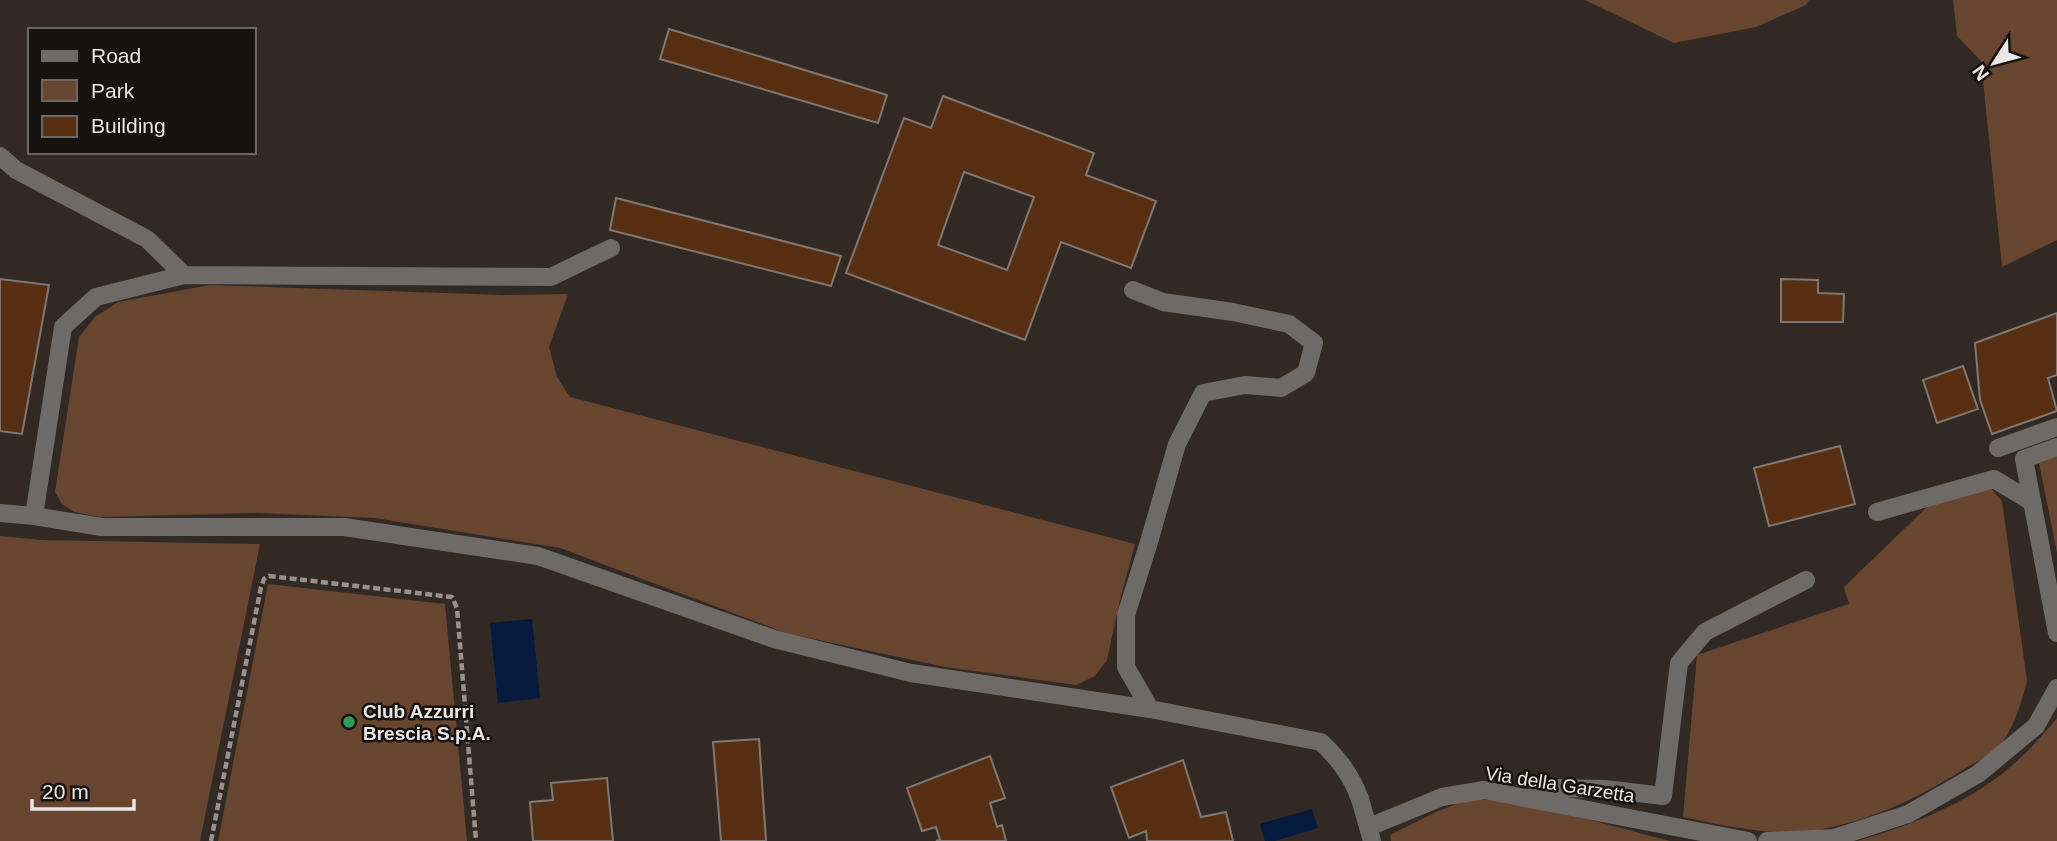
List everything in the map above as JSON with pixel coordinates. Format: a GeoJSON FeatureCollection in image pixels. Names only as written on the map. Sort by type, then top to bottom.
{"type":"FeatureCollection","features":[{"type":"Feature","properties":{"kind":"street"},"geometry":{"type":"LineString","coordinates":[[0,156],[16,170],[147,239],[184,275]]}},
{"type":"Feature","properties":{"kind":"street"},"geometry":{"type":"LineString","coordinates":[[34,516],[63,327],[96,297],[184,275],[551,277],[611,248]]}},
{"type":"Feature","properties":{"kind":"street"},"geometry":{"type":"LineString","coordinates":[[1133,290],[1163,302],[1233,312],[1289,324],[1314,343],[1306,373],[1281,388],[1245,385],[1203,393],[1177,444],[1126,615],[1126,667],[1150,709]]}},
{"type":"Feature","properties":{"kind":"street"},"geometry":{"type":"LineString","coordinates":[[1998,448],[2057,427]]}},
{"type":"Feature","properties":{"kind":"street"},"geometry":{"type":"LineString","coordinates":[[2057,447],[2024,459],[2057,633]]}},
{"type":"Feature","properties":{"kind":"street"},"geometry":{"type":"LineString","coordinates":[[1877,512],[1994,479],[2032,502]]}},
{"type":"Feature","properties":{"kind":"street","name":"Via della Garzetta"},"geometry":{"type":"LineString","coordinates":[[0,513],[102,527],[344,527],[538,556],[786,643],[911,673],[1150,709],[1321,742],[1351,776],[1370,834],[1442,797],[1484,790],[1748,841]]}},
{"type":"Feature","properties":{"kind":"street"},"geometry":{"type":"LineString","coordinates":[[1528,798],[1554,788],[1605,789],[1663,796],[1679,663],[1705,632],[1806,580]]}},
{"type":"Feature","properties":{"kind":"street"},"geometry":{"type":"LineString","coordinates":[[1767,841],[1834,838],[1908,814],[1978,774],[2035,726],[2057,688]]}},
{"type":"Feature","properties":{"kind":"path"},"geometry":{"type":"LineString","coordinates":[[211,841],[261,587],[264,579],[269,576],[452,597],[457,608],[476,841]]}},
{"type":"Feature","properties":{"kind":"green space"},"geometry":{"type":"Polygon","coordinates":[[[1585,0],[1809,0],[1806,5],[1756,27],[1674,43],[1585,0]]]}},
{"type":"Feature","properties":{"kind":"green space"},"geometry":{"type":"Polygon","coordinates":[[[1953,0],[2057,0],[2057,240],[2002,267],[1981,61],[1957,36],[1953,0]]]}},
{"type":"Feature","properties":{"kind":"green space"},"geometry":{"type":"Polygon","coordinates":[[[210,285],[503,295],[568,294],[549,347],[557,377],[570,397],[1135,544],[1107,660],[1095,676],[1076,685],[945,667],[786,633],[560,548],[375,518],[257,513],[100,517],[74,512],[62,504],[55,492],[79,337],[95,317],[118,302],[210,285]]]}},
{"type":"Feature","properties":{"kind":"green space"},"geometry":{"type":"Polygon","coordinates":[[[2057,456],[2057,553],[2039,463],[2057,456]]]}},
{"type":"Feature","properties":{"kind":"green space"},"geometry":{"type":"Polygon","coordinates":[[[1989,486],[2002,501],[2027,681],[2012,726],[1997,749],[1951,778],[1910,799],[1866,818],[1822,829],[1770,832],[1683,817],[1697,655],[1849,604],[1844,587],[1930,504],[1989,486]]]}},
{"type":"Feature","properties":{"kind":"green space"},"geometry":{"type":"Polygon","coordinates":[[[0,536],[42,540],[260,544],[200,841],[0,841],[0,536]]]}},
{"type":"Feature","properties":{"kind":"green space","name":"Club Azzurri Brescia S.p.A."},"geometry":{"type":"Polygon","coordinates":[[[268,584],[445,604],[467,841],[218,841],[268,584]]]}},
{"type":"Feature","properties":{"kind":"green space"},"geometry":{"type":"Polygon","coordinates":[[[2057,718],[2057,841],[1857,841],[1917,821],[1992,782],[2034,745],[2057,718]]]}},
{"type":"Feature","properties":{"kind":"green space"},"geometry":{"type":"Polygon","coordinates":[[[1469,799],[1518,801],[1670,841],[1391,841],[1390,835],[1469,799]]]}},
{"type":"Feature","properties":{"kind":"water"},"geometry":{"type":"Polygon","coordinates":[[[532,619],[540,698],[498,703],[490,623],[532,619]]]}},
{"type":"Feature","properties":{"kind":"water"},"geometry":{"type":"Polygon","coordinates":[[[1312,809],[1318,828],[1275,841],[1265,841],[1260,824],[1312,809]]]}},
{"type":"Feature","properties":{"kind":"building"},"geometry":{"type":"Polygon","coordinates":[[[669,29],[887,95],[878,123],[660,59],[669,29]]]}},
{"type":"Feature","properties":{"kind":"building"},"geometry":{"type":"Polygon","coordinates":[[[943,96],[1094,153],[1086,175],[1156,201],[1131,268],[1061,242],[1025,340],[846,273],[904,118],[931,128],[943,96]],[[964,172],[938,245],[1007,270],[1034,197],[964,172]]]}},
{"type":"Feature","properties":{"kind":"building"},"geometry":{"type":"Polygon","coordinates":[[[616,198],[841,256],[831,286],[610,230],[616,198]]]}},
{"type":"Feature","properties":{"kind":"building"},"geometry":{"type":"Polygon","coordinates":[[[0,279],[49,285],[22,434],[0,431],[0,279]]]}},
{"type":"Feature","properties":{"kind":"building"},"geometry":{"type":"Polygon","coordinates":[[[1781,279],[1818,280],[1818,293],[1844,294],[1843,322],[1781,322],[1781,279]]]}},
{"type":"Feature","properties":{"kind":"building"},"geometry":{"type":"Polygon","coordinates":[[[2057,313],[2057,375],[2048,378],[2057,411],[1992,434],[1980,400],[1975,343],[2057,313]]]}},
{"type":"Feature","properties":{"kind":"building"},"geometry":{"type":"Polygon","coordinates":[[[1963,366],[1978,409],[1937,423],[1923,380],[1963,366]]]}},
{"type":"Feature","properties":{"kind":"building"},"geometry":{"type":"Polygon","coordinates":[[[1840,446],[1855,504],[1769,526],[1754,468],[1840,446]]]}},
{"type":"Feature","properties":{"kind":"building"},"geometry":{"type":"Polygon","coordinates":[[[759,739],[766,841],[721,841],[713,742],[759,739]]]}},
{"type":"Feature","properties":{"kind":"building"},"geometry":{"type":"Polygon","coordinates":[[[990,756],[1005,798],[990,803],[997,827],[1002,825],[1006,841],[936,841],[940,840],[936,827],[922,831],[907,788],[990,756]]]}},
{"type":"Feature","properties":{"kind":"building"},"geometry":{"type":"Polygon","coordinates":[[[1183,760],[1201,817],[1226,812],[1233,841],[1147,841],[1146,831],[1129,838],[1111,787],[1183,760]]]}},
{"type":"Feature","properties":{"kind":"building"},"geometry":{"type":"Polygon","coordinates":[[[607,778],[613,841],[533,841],[530,802],[553,800],[551,783],[607,778]]]}},
{"type":"Feature","properties":{"kind":"place","name":"Club Azzurri Brescia S.p.A."},"geometry":{"type":"Point","coordinates":[349,722]}}]}
